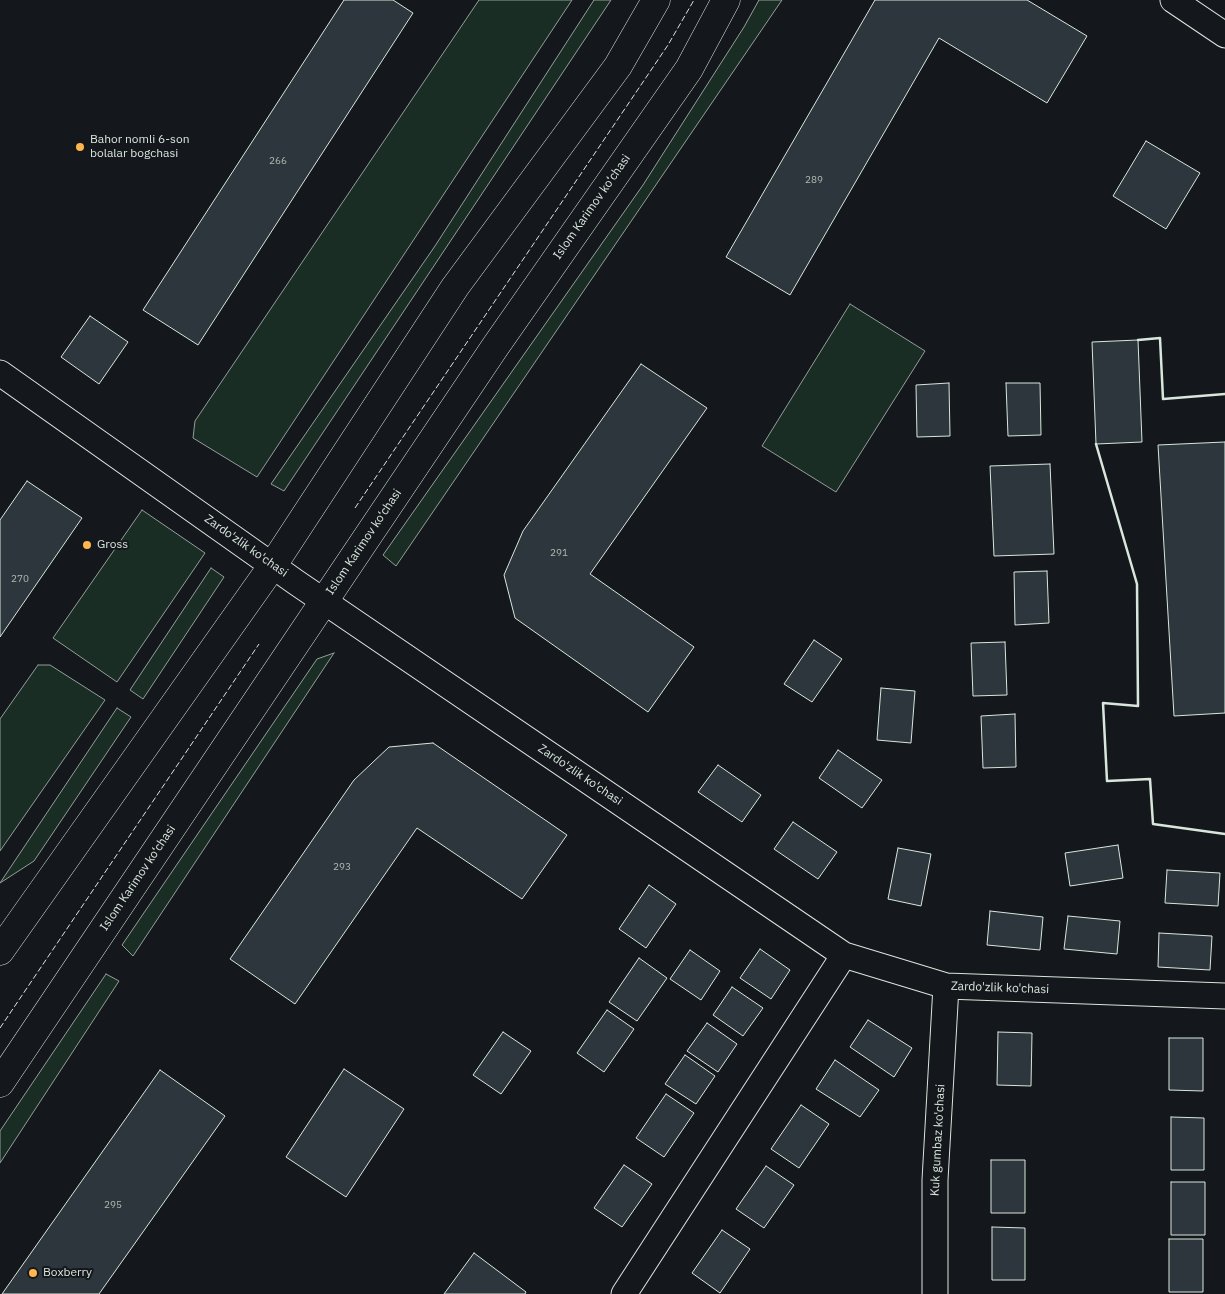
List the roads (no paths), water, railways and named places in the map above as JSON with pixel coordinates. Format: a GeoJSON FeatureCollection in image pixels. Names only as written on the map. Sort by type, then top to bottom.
{"type":"FeatureCollection","features":[{"type":"Feature","properties":{"kind":"main road"},"geometry":{"type":"LineString","coordinates":[[0,951],[273,566],[455,287],[618,66],[656,0]]}},
{"type":"Feature","properties":{"kind":"main road","name":"Islom Karimov ko‘chasi"},"geometry":{"type":"LineString","coordinates":[[0,1083],[494,347],[689,68],[726,0]]}},
{"type":"Feature","properties":{"kind":"street"},"geometry":{"type":"LineString","coordinates":[[1173,0],[1225,35]]}},
{"type":"Feature","properties":{"kind":"street","name":"Zardo'zlik ko'chasi"},"geometry":{"type":"LineString","coordinates":[[0,373],[273,566],[844,955],[946,986],[1225,996]]}},
{"type":"Feature","properties":{"kind":"street"},"geometry":{"type":"LineString","coordinates":[[624,1294],[844,955]]}},
{"type":"Feature","properties":{"kind":"street","name":"Kuk gumbaz ko'chasi"},"geometry":{"type":"LineString","coordinates":[[935,1294],[935,1180],[946,986]]}},
{"type":"Feature","properties":{"kind":"place","name":"Bahor nomli 6-son bolalar bogchasi"},"geometry":{"type":"Point","coordinates":[80,147]}},
{"type":"Feature","properties":{"kind":"place","name":"Gross"},"geometry":{"type":"Point","coordinates":[87,545]}},
{"type":"Feature","properties":{"kind":"place","name":"Boxberry"},"geometry":{"type":"Point","coordinates":[33,1273]}}]}
